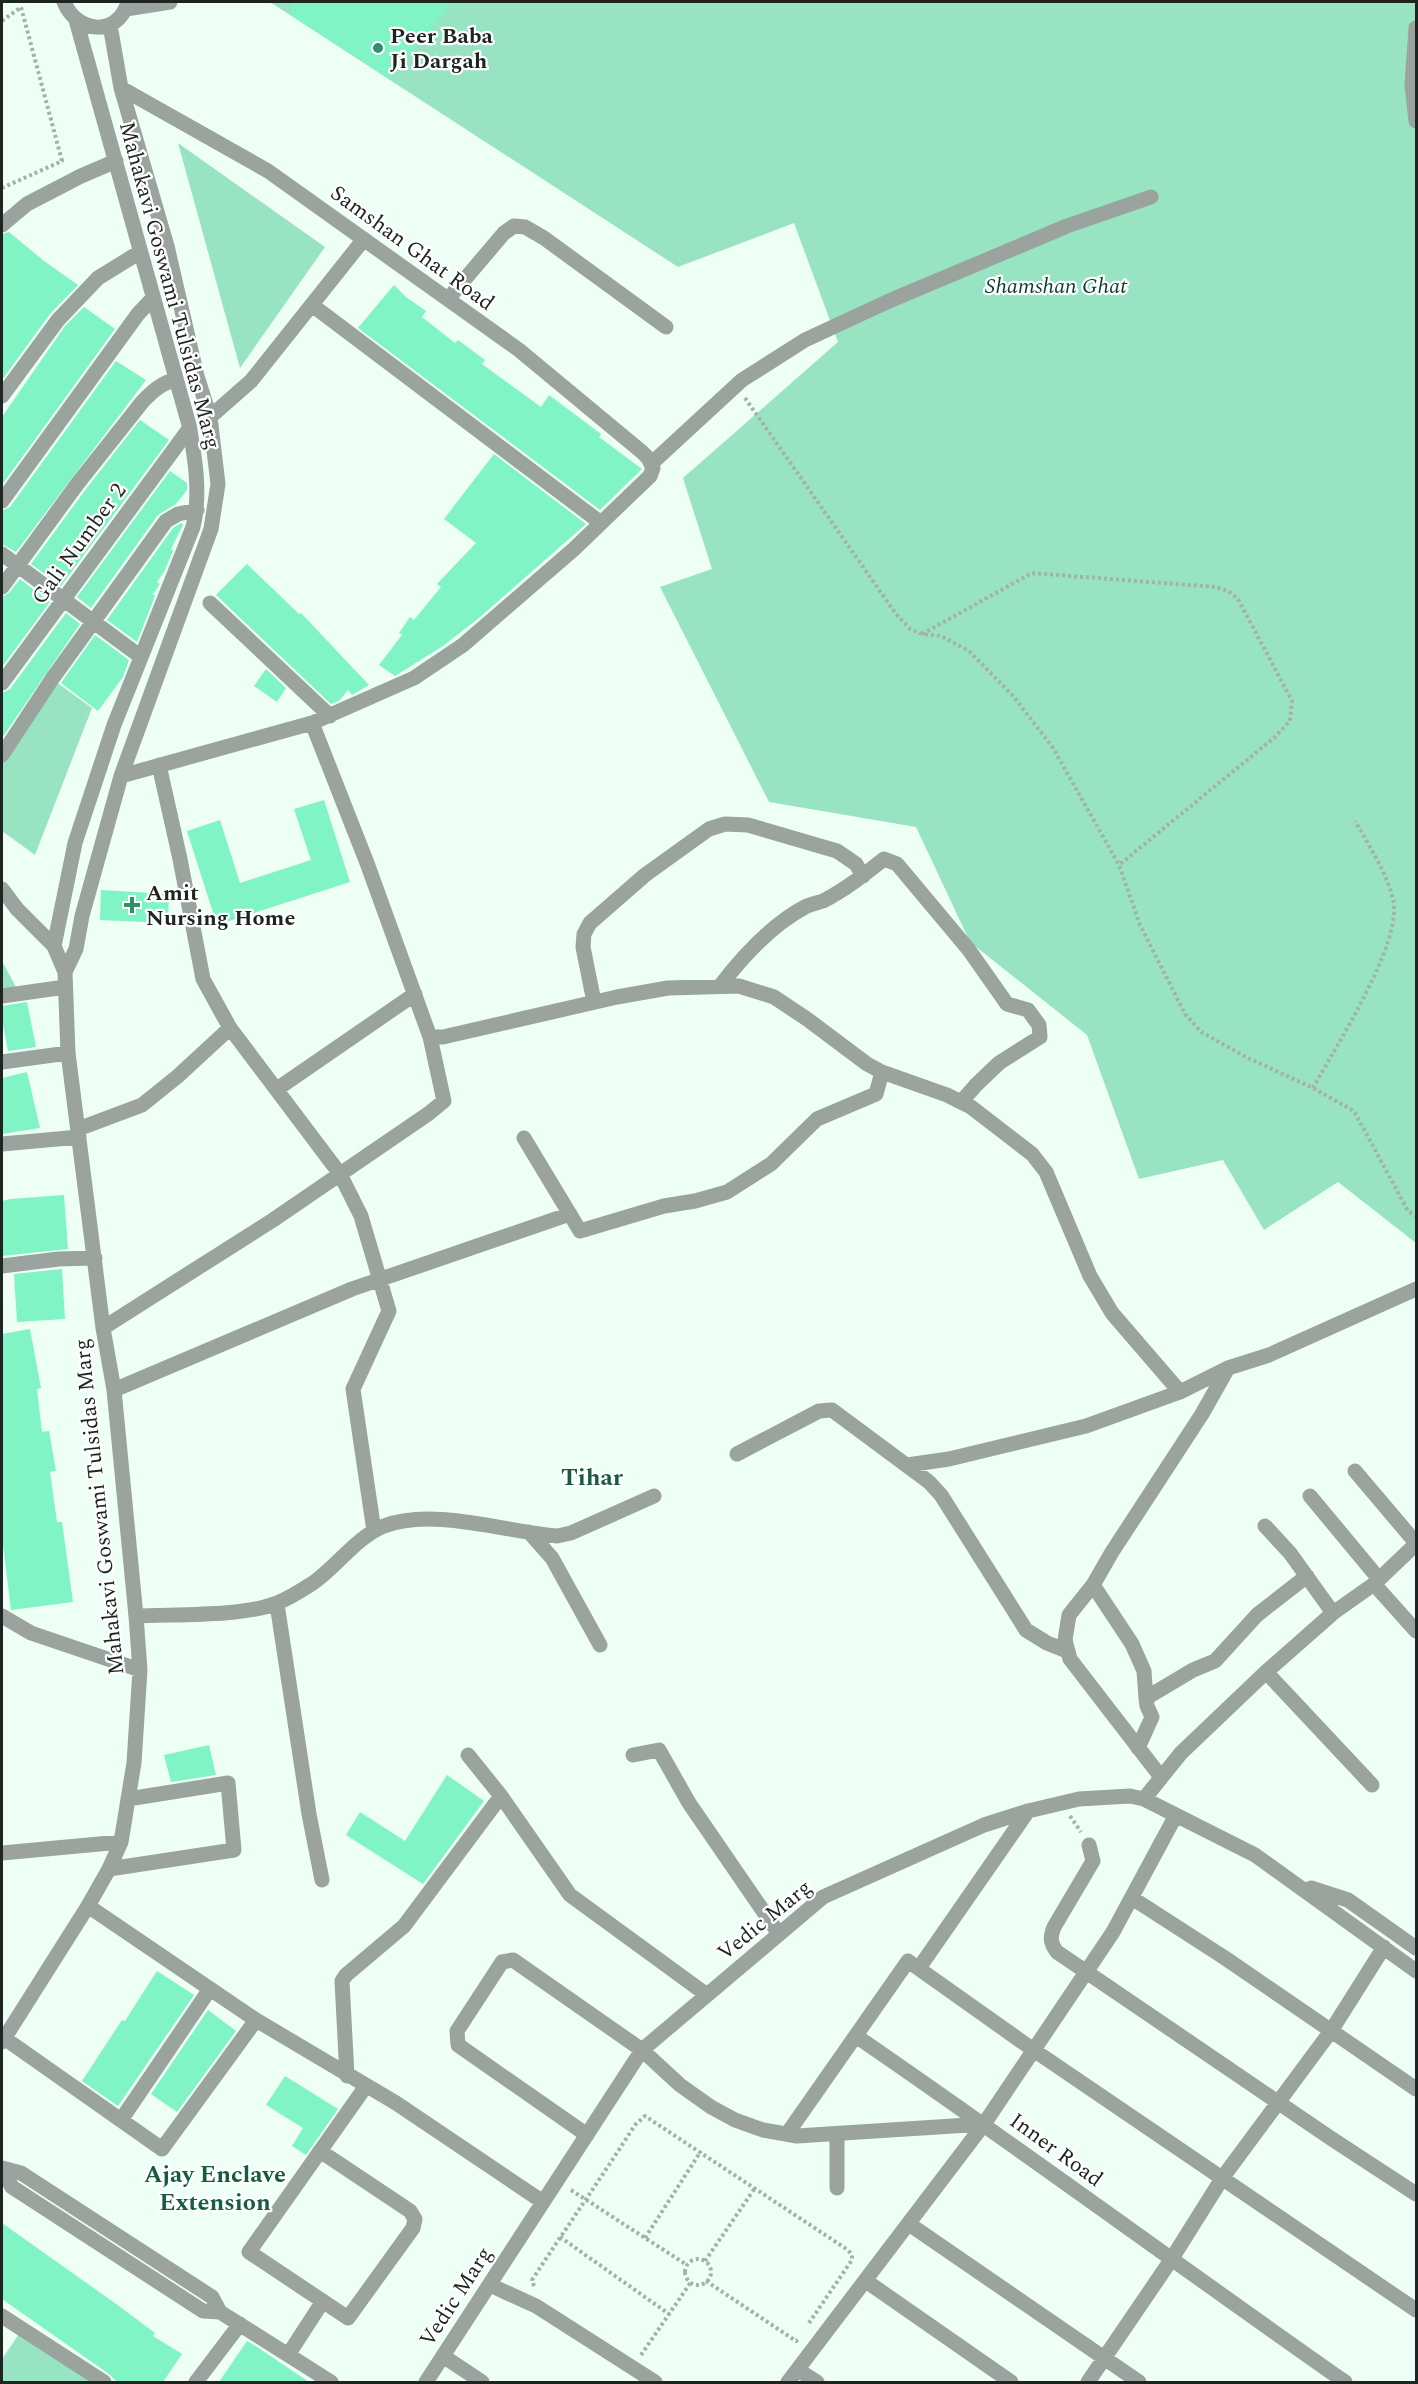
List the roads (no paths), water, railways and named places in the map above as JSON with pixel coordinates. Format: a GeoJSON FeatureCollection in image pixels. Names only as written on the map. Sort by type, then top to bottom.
{"type":"FeatureCollection","features":[{"type":"Feature","properties":{"kind":"street","name":"Mahakavi Goswami Tulsidas Marg"},"geometry":{"type":"LineString","coordinates":[[3,2040],[109,1869],[121,1842],[134,1763],[140,1670],[114,1390],[103,1328],[68,1053],[65,979],[54,946],[60,907],[75,843],[114,725],[193,527],[197,510],[196,472],[189,429],[76,20],[68,12],[64,2]]}},
{"type":"Feature","properties":{"kind":"street"},"geometry":{"type":"LineString","coordinates":[[76,20],[96,27],[110,25],[118,19],[127,5],[170,2]]}},
{"type":"Feature","properties":{"kind":"street","name":"Mahakavi Goswami Tulsidas Marg"},"geometry":{"type":"LineString","coordinates":[[65,979],[76,949],[82,916],[121,776],[211,529],[218,484],[210,417],[197,376],[167,246],[121,88],[110,25]]}},
{"type":"Feature","properties":{"kind":"street"},"geometry":{"type":"LineString","coordinates":[[1416,28],[1413,85],[1416,121]]}},
{"type":"Feature","properties":{"kind":"street","name":"Samshan Ghat Road"},"geometry":{"type":"LineString","coordinates":[[121,88],[268,171],[364,239],[519,350],[642,452],[652,468]]}},
{"type":"Feature","properties":{"kind":"street"},"geometry":{"type":"LineString","coordinates":[[2,225],[27,204],[89,172],[116,161]]}},
{"type":"Feature","properties":{"kind":"street"},"geometry":{"type":"LineString","coordinates":[[121,776],[312,723],[414,678],[463,645],[574,549],[736,386],[805,340],[889,301],[1067,226],[1151,197]]}},
{"type":"Feature","properties":{"kind":"street"},"geometry":{"type":"LineString","coordinates":[[448,300],[504,233],[514,226],[525,227],[544,238],[666,327]]}},
{"type":"Feature","properties":{"kind":"street"},"geometry":{"type":"LineString","coordinates":[[210,417],[251,381],[364,239]]}},
{"type":"Feature","properties":{"kind":"street"},"geometry":{"type":"LineString","coordinates":[[2,396],[58,320],[98,278],[140,252]]}},
{"type":"Feature","properties":{"kind":"street"},"geometry":{"type":"LineString","coordinates":[[2,501],[138,314],[153,298]]}},
{"type":"Feature","properties":{"kind":"street"},"geometry":{"type":"LineString","coordinates":[[312,304],[601,523]]}},
{"type":"Feature","properties":{"kind":"street"},"geometry":{"type":"LineString","coordinates":[[2,587],[78,483],[143,401],[154,390],[169,381],[176,380]]}},
{"type":"Feature","properties":{"kind":"street","name":"Gali Number 2"},"geometry":{"type":"LineString","coordinates":[[2,683],[189,429]]}},
{"type":"Feature","properties":{"kind":"street"},"geometry":{"type":"LineString","coordinates":[[2,755],[52,680],[166,521],[178,514],[197,510]]}},
{"type":"Feature","properties":{"kind":"street"},"geometry":{"type":"LineString","coordinates":[[2,554],[141,657]]}},
{"type":"Feature","properties":{"kind":"street"},"geometry":{"type":"LineString","coordinates":[[210,603],[330,716]]}},
{"type":"Feature","properties":{"kind":"street"},"geometry":{"type":"LineString","coordinates":[[103,1328],[273,1220],[444,1101],[430,1037],[415,994],[312,723]]}},
{"type":"Feature","properties":{"kind":"street"},"geometry":{"type":"LineString","coordinates":[[159,765],[203,979],[230,1028],[340,1174],[361,1216],[389,1311],[353,1389],[374,1531]]}},
{"type":"Feature","properties":{"kind":"street"},"geometry":{"type":"LineString","coordinates":[[594,1002],[583,947],[584,934],[590,923],[645,875],[708,829],[724,824],[748,825],[837,851],[856,864],[863,876]]}},
{"type":"Feature","properties":{"kind":"street"},"geometry":{"type":"LineString","coordinates":[[720,986],[736,964],[772,929],[805,907],[823,901],[863,876],[884,859],[897,864],[963,942],[1007,1004],[1028,1010],[1039,1025],[1040,1037],[999,1063],[975,1084],[961,1102]]}},
{"type":"Feature","properties":{"kind":"street"},"geometry":{"type":"LineString","coordinates":[[2,890],[17,909],[54,946]]}},
{"type":"Feature","properties":{"kind":"street"},"geometry":{"type":"LineString","coordinates":[[2,996],[65,979]]}},
{"type":"Feature","properties":{"kind":"street"},"geometry":{"type":"LineString","coordinates":[[430,1037],[443,1037],[594,1002],[668,988],[739,986],[774,997],[816,1025],[861,1060],[882,1072],[961,1102],[987,1118],[1040,1162],[1090,1276],[1112,1313],[1180,1392]]}},
{"type":"Feature","properties":{"kind":"street"},"geometry":{"type":"LineString","coordinates":[[277,1089],[415,994]]}},
{"type":"Feature","properties":{"kind":"street"},"geometry":{"type":"LineString","coordinates":[[2,1144],[79,1133],[142,1105],[178,1076],[230,1028]]}},
{"type":"Feature","properties":{"kind":"street"},"geometry":{"type":"LineString","coordinates":[[2,1062],[68,1053]]}},
{"type":"Feature","properties":{"kind":"street"},"geometry":{"type":"LineString","coordinates":[[524,1138],[580,1231],[664,1206],[695,1202],[728,1192],[771,1164],[817,1119],[876,1094],[882,1072]]}},
{"type":"Feature","properties":{"kind":"street"},"geometry":{"type":"LineString","coordinates":[[114,1390],[334,1296],[570,1214]]}},
{"type":"Feature","properties":{"kind":"street"},"geometry":{"type":"LineString","coordinates":[[2,1266],[59,1259],[95,1258]]}},
{"type":"Feature","properties":{"kind":"street"},"geometry":{"type":"LineString","coordinates":[[907,1464],[949,1459],[1086,1426],[1180,1392],[1228,1368],[1269,1355],[1416,1289]]}},
{"type":"Feature","properties":{"kind":"street"},"geometry":{"type":"LineString","coordinates":[[1161,1777],[1070,1659],[1065,1640],[1069,1615],[1093,1585],[1112,1552],[1203,1414],[1228,1368]]}},
{"type":"Feature","properties":{"kind":"street"},"geometry":{"type":"LineString","coordinates":[[736,1454],[819,1411],[828,1409],[836,1412],[929,1482],[941,1495],[1026,1630],[1047,1643],[1067,1651]]}},
{"type":"Feature","properties":{"kind":"street"},"geometry":{"type":"LineString","coordinates":[[1144,1799],[1181,1753],[1266,1672],[1333,1613],[1376,1581],[1416,1544],[1355,1471]]}},
{"type":"Feature","properties":{"kind":"street"},"geometry":{"type":"LineString","coordinates":[[136,1616],[250,1610],[277,1604],[314,1582],[374,1531],[396,1523],[444,1520],[557,1536],[571,1533],[654,1496]]}},
{"type":"Feature","properties":{"kind":"street"},"geometry":{"type":"LineString","coordinates":[[1310,1496],[1416,1631]]}},
{"type":"Feature","properties":{"kind":"street"},"geometry":{"type":"LineString","coordinates":[[1265,1527],[1290,1553],[1333,1613]]}},
{"type":"Feature","properties":{"kind":"street"},"geometry":{"type":"LineString","coordinates":[[529,1532],[552,1558],[600,1645]]}},
{"type":"Feature","properties":{"kind":"street"},"geometry":{"type":"LineString","coordinates":[[1146,1698],[1193,1670],[1215,1661],[1257,1615],[1307,1576]]}},
{"type":"Feature","properties":{"kind":"street"},"geometry":{"type":"LineString","coordinates":[[1093,1585],[1132,1644],[1144,1671],[1147,1706],[1152,1717],[1138,1748]]}},
{"type":"Feature","properties":{"kind":"street"},"geometry":{"type":"LineString","coordinates":[[277,1604],[309,1814],[322,1880]]}},
{"type":"Feature","properties":{"kind":"street"},"geometry":{"type":"LineString","coordinates":[[2,1616],[31,1633],[140,1670]]}},
{"type":"Feature","properties":{"kind":"street"},"geometry":{"type":"LineString","coordinates":[[1266,1672],[1372,1785]]}},
{"type":"Feature","properties":{"kind":"street"},"geometry":{"type":"LineString","coordinates":[[633,1755],[659,1750],[689,1803],[779,1934]]}},
{"type":"Feature","properties":{"kind":"street"},"geometry":{"type":"LineString","coordinates":[[468,1755],[501,1796],[570,1894],[707,1995]]}},
{"type":"Feature","properties":{"kind":"street"},"geometry":{"type":"LineString","coordinates":[[109,1869],[234,1850],[228,1783],[128,1799]]}},
{"type":"Feature","properties":{"kind":"street"},"geometry":{"type":"LineString","coordinates":[[347,2076],[342,1981],[346,1975],[404,1926],[501,1796]]}},
{"type":"Feature","properties":{"kind":"street","name":"Vedic Marg"},"geometry":{"type":"LineString","coordinates":[[426,2382],[642,2050],[823,1897],[984,1825],[1028,1811],[1079,1799],[1130,1796],[1144,1799],[1255,1855],[1416,1971]]}},
{"type":"Feature","properties":{"kind":"street"},"geometry":{"type":"LineString","coordinates":[[919,1968],[1028,1811]]}},
{"type":"Feature","properties":{"kind":"street"},"geometry":{"type":"LineString","coordinates":[[817,2382],[793,2376],[984,2124],[1035,2051],[1113,1932],[1176,1815]]}},
{"type":"Feature","properties":{"kind":"street"},"geometry":{"type":"LineString","coordinates":[[2,1852],[121,1842]]}},
{"type":"Feature","properties":{"kind":"street"},"geometry":{"type":"LineString","coordinates":[[1089,1845],[1093,1861],[1054,1927],[1051,1940],[1057,1952],[1416,2194]]}},
{"type":"Feature","properties":{"kind":"street","name":"Vedic Marg"},"geometry":{"type":"LineString","coordinates":[[1296,1884],[1348,1900],[1416,1948]]}},
{"type":"Feature","properties":{"kind":"street"},"geometry":{"type":"LineString","coordinates":[[1132,1898],[1416,2089]]}},
{"type":"Feature","properties":{"kind":"street"},"geometry":{"type":"LineString","coordinates":[[88,1906],[256,2020],[366,2086],[543,2202]]}},
{"type":"Feature","properties":{"kind":"street"},"geometry":{"type":"LineString","coordinates":[[1088,2382],[1171,2260],[1223,2177],[1331,2031],[1384,1947]]}},
{"type":"Feature","properties":{"kind":"street","name":"Inner Road"},"geometry":{"type":"LineString","coordinates":[[587,2135],[458,2045],[457,2031],[502,1962],[513,1960],[642,2050],[680,2085],[711,2108],[763,2130],[797,2136],[984,2124],[1171,2260],[1345,2382]]}},
{"type":"Feature","properties":{"kind":"street"},"geometry":{"type":"LineString","coordinates":[[787,2134],[908,1961],[1035,2051],[1416,2310]]}},
{"type":"Feature","properties":{"kind":"street"},"geometry":{"type":"LineString","coordinates":[[121,2120],[210,1989]]}},
{"type":"Feature","properties":{"kind":"street"},"geometry":{"type":"LineString","coordinates":[[3,2040],[162,2149],[256,2020]]}},
{"type":"Feature","properties":{"kind":"street"},"geometry":{"type":"LineString","coordinates":[[856,2036],[984,2124]]}},
{"type":"Feature","properties":{"kind":"street"},"geometry":{"type":"LineString","coordinates":[[320,2151],[410,2211],[415,2219],[413,2228],[348,2318],[249,2252],[320,2151],[366,2086]]}},
{"type":"Feature","properties":{"kind":"street"},"geometry":{"type":"LineString","coordinates":[[837,2134],[837,2188]]}},
{"type":"Feature","properties":{"kind":"street"},"geometry":{"type":"LineString","coordinates":[[2,2168],[12,2187],[203,2311],[220,2312],[331,2382]]}},
{"type":"Feature","properties":{"kind":"street"},"geometry":{"type":"LineString","coordinates":[[909,2224],[1139,2382]]}},
{"type":"Feature","properties":{"kind":"street"},"geometry":{"type":"LineString","coordinates":[[866,2281],[1011,2382]]}},
{"type":"Feature","properties":{"kind":"street"},"geometry":{"type":"LineString","coordinates":[[490,2285],[536,2306],[655,2382]]}},
{"type":"Feature","properties":{"kind":"street"},"geometry":{"type":"LineString","coordinates":[[288,2355],[323,2301]]}},
{"type":"Feature","properties":{"kind":"street"},"geometry":{"type":"LineString","coordinates":[[2,2316],[104,2382]]}},
{"type":"Feature","properties":{"kind":"street"},"geometry":{"type":"LineString","coordinates":[[196,2382],[240,2324]]}},
{"type":"Feature","properties":{"kind":"street"},"geometry":{"type":"LineString","coordinates":[[443,2356],[482,2382]]}},
{"type":"Feature","properties":{"kind":"place","name":"Peer Baba Ji Dargah"},"geometry":{"type":"Point","coordinates":[378,48]}},
{"type":"Feature","properties":{"kind":"place","name":"Amit Nursing Home"},"geometry":{"type":"Point","coordinates":[132,905]}},
{"type":"Feature","properties":{"kind":"district","name":"Tihar"},"geometry":{"type":"Point","coordinates":[592,1477]}},
{"type":"Feature","properties":{"kind":"district","name":"Ajay Enclave Extension"},"geometry":{"type":"Point","coordinates":[215,2188]}},
{"type":"Feature","properties":{"kind":"park label","name":"Shamshan Ghat"},"geometry":{"type":"Point","coordinates":[1056,285]}}]}
